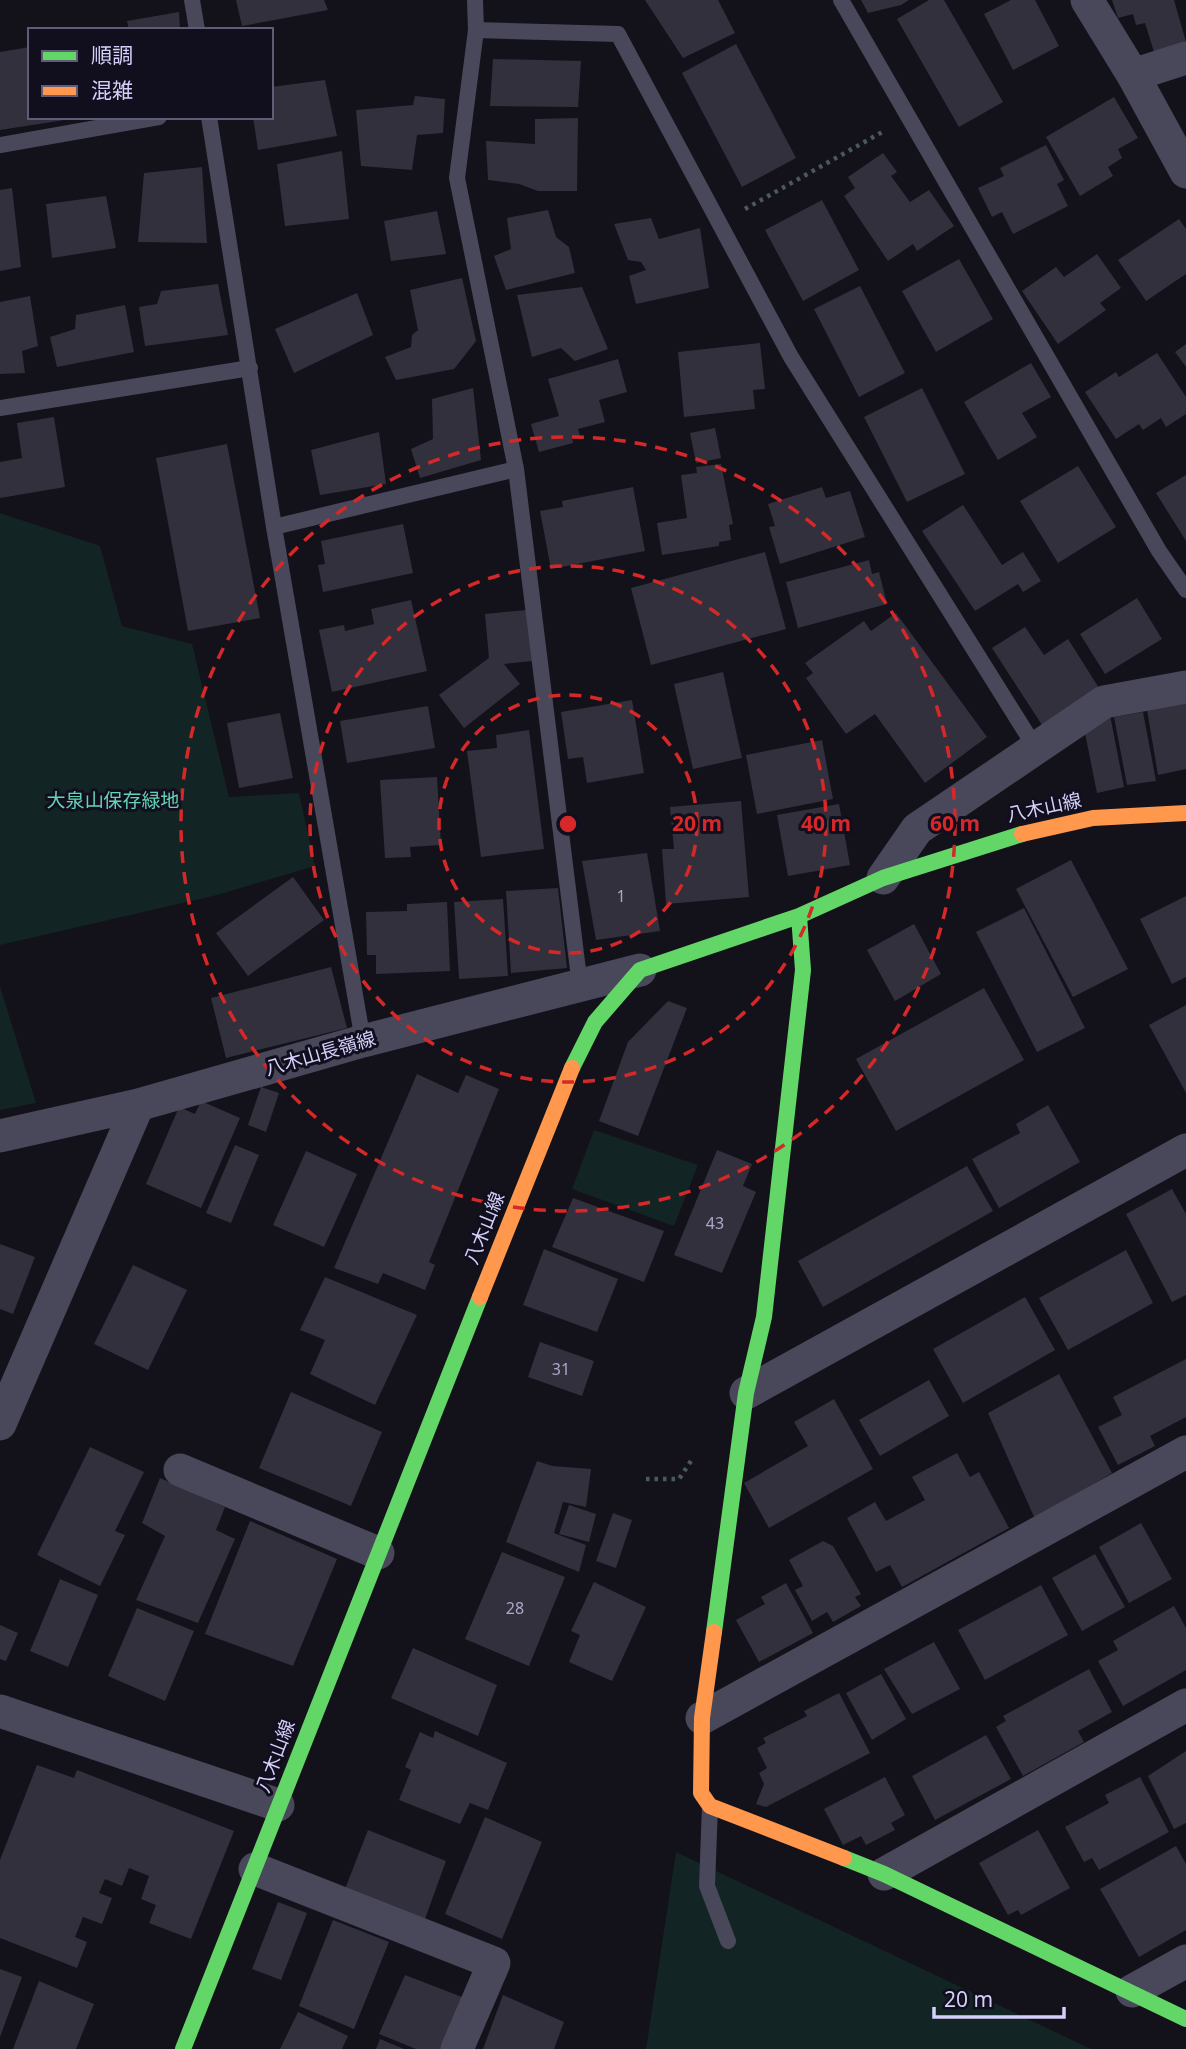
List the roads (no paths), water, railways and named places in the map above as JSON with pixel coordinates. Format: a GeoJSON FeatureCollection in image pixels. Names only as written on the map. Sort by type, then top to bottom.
{"type":"FeatureCollection","features":[{"type":"Feature","properties":{"kind":"street"},"geometry":{"type":"LineString","coordinates":[[1087,0],[1133,75],[1186,172]]}},
{"type":"Feature","properties":{"kind":"street"},"geometry":{"type":"LineString","coordinates":[[1133,75],[1186,58]]}},
{"type":"Feature","properties":{"kind":"street"},"geometry":{"type":"LineString","coordinates":[[883,878],[917,829],[1034,747],[1104,702],[1186,687]]}},
{"type":"Feature","properties":{"kind":"street","name":"八木山線"},"geometry":{"type":"LineString","coordinates":[[183,2049],[576,1057],[595,1022],[640,970],[799,916],[883,878],[1006,837],[1093,818],[1186,813]]}},
{"type":"Feature","properties":{"kind":"street"},"geometry":{"type":"LineString","coordinates":[[799,916],[803,970],[764,1317],[746,1393],[702,1718],[701,1793],[709,1806],[884,1874],[1186,2019]]}},
{"type":"Feature","properties":{"kind":"street","name":"八木山長嶺線"},"geometry":{"type":"LineString","coordinates":[[0,1136],[138,1105],[363,1041],[640,970]]}},
{"type":"Feature","properties":{"kind":"street"},"geometry":{"type":"LineString","coordinates":[[0,1424],[138,1105]]}},
{"type":"Feature","properties":{"kind":"street"},"geometry":{"type":"LineString","coordinates":[[746,1393],[1186,1150]]}},
{"type":"Feature","properties":{"kind":"street"},"geometry":{"type":"LineString","coordinates":[[702,1718],[1186,1452]]}},
{"type":"Feature","properties":{"kind":"street"},"geometry":{"type":"LineString","coordinates":[[180,1470],[378,1553]]}},
{"type":"Feature","properties":{"kind":"street"},"geometry":{"type":"LineString","coordinates":[[884,1874],[1186,1705]]}},
{"type":"Feature","properties":{"kind":"street"},"geometry":{"type":"LineString","coordinates":[[0,1711],[278,1805]]}},
{"type":"Feature","properties":{"kind":"street"},"geometry":{"type":"LineString","coordinates":[[255,1869],[495,1963],[457,2049]]}},
{"type":"Feature","properties":{"kind":"street"},"geometry":{"type":"LineString","coordinates":[[1132,1991],[1186,1961]]}},
{"type":"Feature","properties":{"kind":"lane"},"geometry":{"type":"LineString","coordinates":[[192,0],[197,28]]}},
{"type":"Feature","properties":{"kind":"lane"},"geometry":{"type":"LineString","coordinates":[[475,0],[476,30],[457,178],[516,469],[580,986]]}},
{"type":"Feature","properties":{"kind":"lane"},"geometry":{"type":"LineString","coordinates":[[841,0],[1159,551],[1186,590]]}},
{"type":"Feature","properties":{"kind":"lane"},"geometry":{"type":"LineString","coordinates":[[476,30],[618,34],[791,357],[1034,747]]}},
{"type":"Feature","properties":{"kind":"lane"},"geometry":{"type":"LineString","coordinates":[[0,145],[148,119]]}},
{"type":"Feature","properties":{"kind":"lane"},"geometry":{"type":"LineString","coordinates":[[209,119],[274,527],[363,1041]]}},
{"type":"Feature","properties":{"kind":"lane"},"geometry":{"type":"LineString","coordinates":[[0,408],[250,368]]}},
{"type":"Feature","properties":{"kind":"lane"},"geometry":{"type":"LineString","coordinates":[[274,527],[516,469]]}},
{"type":"Feature","properties":{"kind":"lane"},"geometry":{"type":"LineString","coordinates":[[709,1806],[707,1886],[728,1941]]}},
{"type":"Feature","properties":{"kind":"park label","name":"大泉山保存緑地"},"geometry":{"type":"Point","coordinates":[113,800]}}]}
